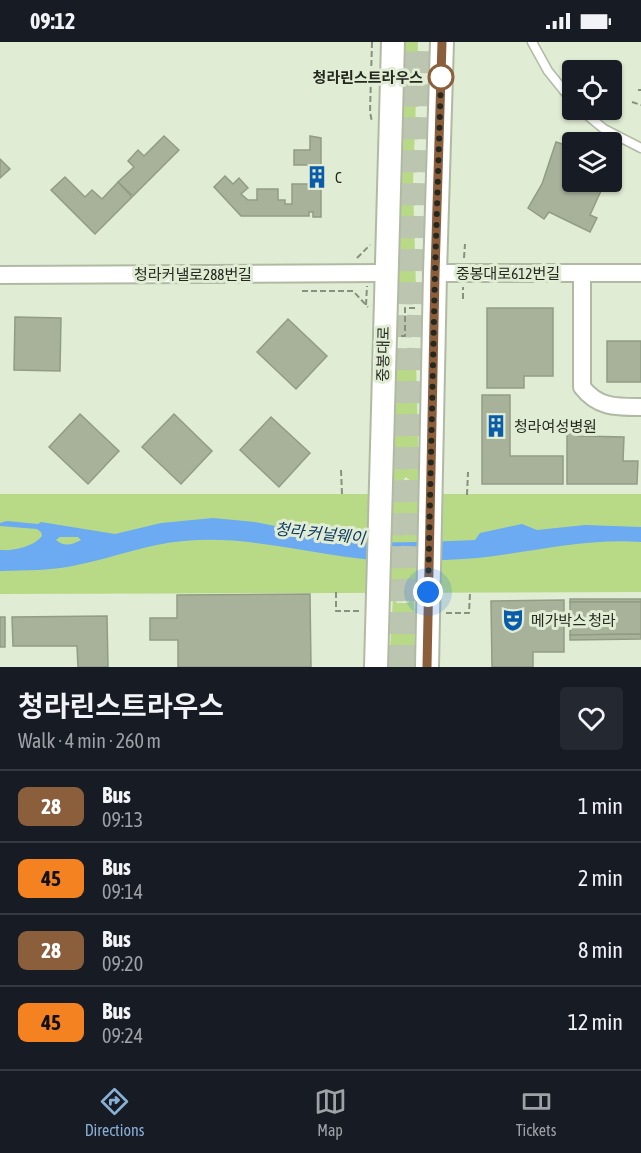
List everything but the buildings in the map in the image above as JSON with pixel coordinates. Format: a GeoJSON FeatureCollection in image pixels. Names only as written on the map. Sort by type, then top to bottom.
{"type":"FeatureCollection","features":[{"type":"Feature","properties":{"kind":"main road","name":"중봉대로"},"geometry":{"type":"LineString","coordinates":[[376,667],[393,42]]}},
{"type":"Feature","properties":{"kind":"main road"},"geometry":{"type":"LineString","coordinates":[[427,667],[442,42]]}},
{"type":"Feature","properties":{"kind":"street","name":"청라커낼로288번길"},"geometry":{"type":"LineString","coordinates":[[0,275],[385,273]]}},
{"type":"Feature","properties":{"kind":"street","name":"중봉대로612번길"},"geometry":{"type":"LineString","coordinates":[[435,273],[641,273]]}},
{"type":"Feature","properties":{"kind":"street","name":"중봉대로612번길"},"geometry":{"type":"LineString","coordinates":[[582,273],[582,387],[593,399],[603,405],[641,407]]}},
{"type":"Feature","properties":{"kind":"lane"},"geometry":{"type":"LineString","coordinates":[[532,42],[548,71],[562,88]]}},
{"type":"Feature","properties":{"kind":"lane"},"geometry":{"type":"LineString","coordinates":[[593,120],[604,129],[641,148]]}},
{"type":"Feature","properties":{"kind":"path"},"geometry":{"type":"LineString","coordinates":[[632,102],[641,105]]}},
{"type":"Feature","properties":{"kind":"path"},"geometry":{"type":"LineString","coordinates":[[302,291],[353,291],[369,308]]}},
{"type":"Feature","properties":{"kind":"path"},"geometry":{"type":"LineString","coordinates":[[394,336],[405,336],[405,308],[416,308]]}},
{"type":"Feature","properties":{"kind":"path"},"geometry":{"type":"LineString","coordinates":[[341,470],[342,494]]}},
{"type":"Feature","properties":{"kind":"path"},"geometry":{"type":"LineString","coordinates":[[467,495],[468,472]]}},
{"type":"Feature","properties":{"kind":"path"},"geometry":{"type":"LineString","coordinates":[[336,592],[336,610],[361,610]]}},
{"type":"Feature","properties":{"kind":"path"},"geometry":{"type":"LineString","coordinates":[[446,613],[469,613],[470,593]]}},
{"type":"Feature","properties":{"kind":"green space"},"geometry":{"type":"Polygon","coordinates":[[[404,42],[418,42],[413,184],[416,288],[396,288],[404,42]]]}},
{"type":"Feature","properties":{"kind":"green space"},"geometry":{"type":"Polygon","coordinates":[[[393,354],[416,354],[419,488],[406,477],[394,490],[393,354]]]}},
{"type":"Feature","properties":{"kind":"green space"},"geometry":{"type":"Polygon","coordinates":[[[0,494],[641,494],[641,592],[0,594],[0,494]]]}},
{"type":"Feature","properties":{"kind":"green space"},"geometry":{"type":"Polygon","coordinates":[[[414,594],[415,667],[389,667],[393,597],[397,603],[408,603],[414,594]]]}},
{"type":"Feature","properties":{"kind":"water"},"geometry":{"type":"Polygon","coordinates":[[[213,518],[255,522],[320,535],[324,541],[362,542],[475,540],[480,533],[522,524],[537,530],[585,525],[641,527],[641,542],[600,542],[478,558],[401,561],[346,557],[239,541],[184,541],[157,545],[68,567],[0,571],[0,550],[23,548],[42,536],[37,529],[0,526],[0,523],[7,521],[38,524],[41,522],[115,534],[161,523],[213,518]],[[60,537],[56,540],[62,544],[68,544],[81,540],[78,537],[60,537]]]}},
{"type":"Feature","properties":{"kind":"tunnel"},"geometry":{"type":"LineString","coordinates":[[390,667],[410,42]]}},
{"type":"Feature","properties":{"kind":"tunnel"},"geometry":{"type":"LineString","coordinates":[[408,667],[427,42]]}},
{"type":"Feature","properties":{"kind":"bus line","name":"28"},"geometry":{"type":"LineString","coordinates":[[427,667],[442,42]]}},
{"type":"Feature","properties":{"kind":"place","name":"청라린스트라우스"},"geometry":{"type":"Point","coordinates":[441,77]}},
{"type":"Feature","properties":{"kind":"place","name":"C"},"geometry":{"type":"Point","coordinates":[317,177]}},
{"type":"Feature","properties":{"kind":"place","name":"청라여성병원"},"geometry":{"type":"Point","coordinates":[496,426]}},
{"type":"Feature","properties":{"kind":"place","name":"메가박스 청라"},"geometry":{"type":"Point","coordinates":[513,620]}},
{"type":"Feature","properties":{"kind":"route"},"geometry":{"type":"LineString","coordinates":[[428,592],[441,77]]}},
{"type":"Feature","properties":{"kind":"water label","name":"청라 커널웨이"},"geometry":{"type":"Point","coordinates":[320,533]}}]}
